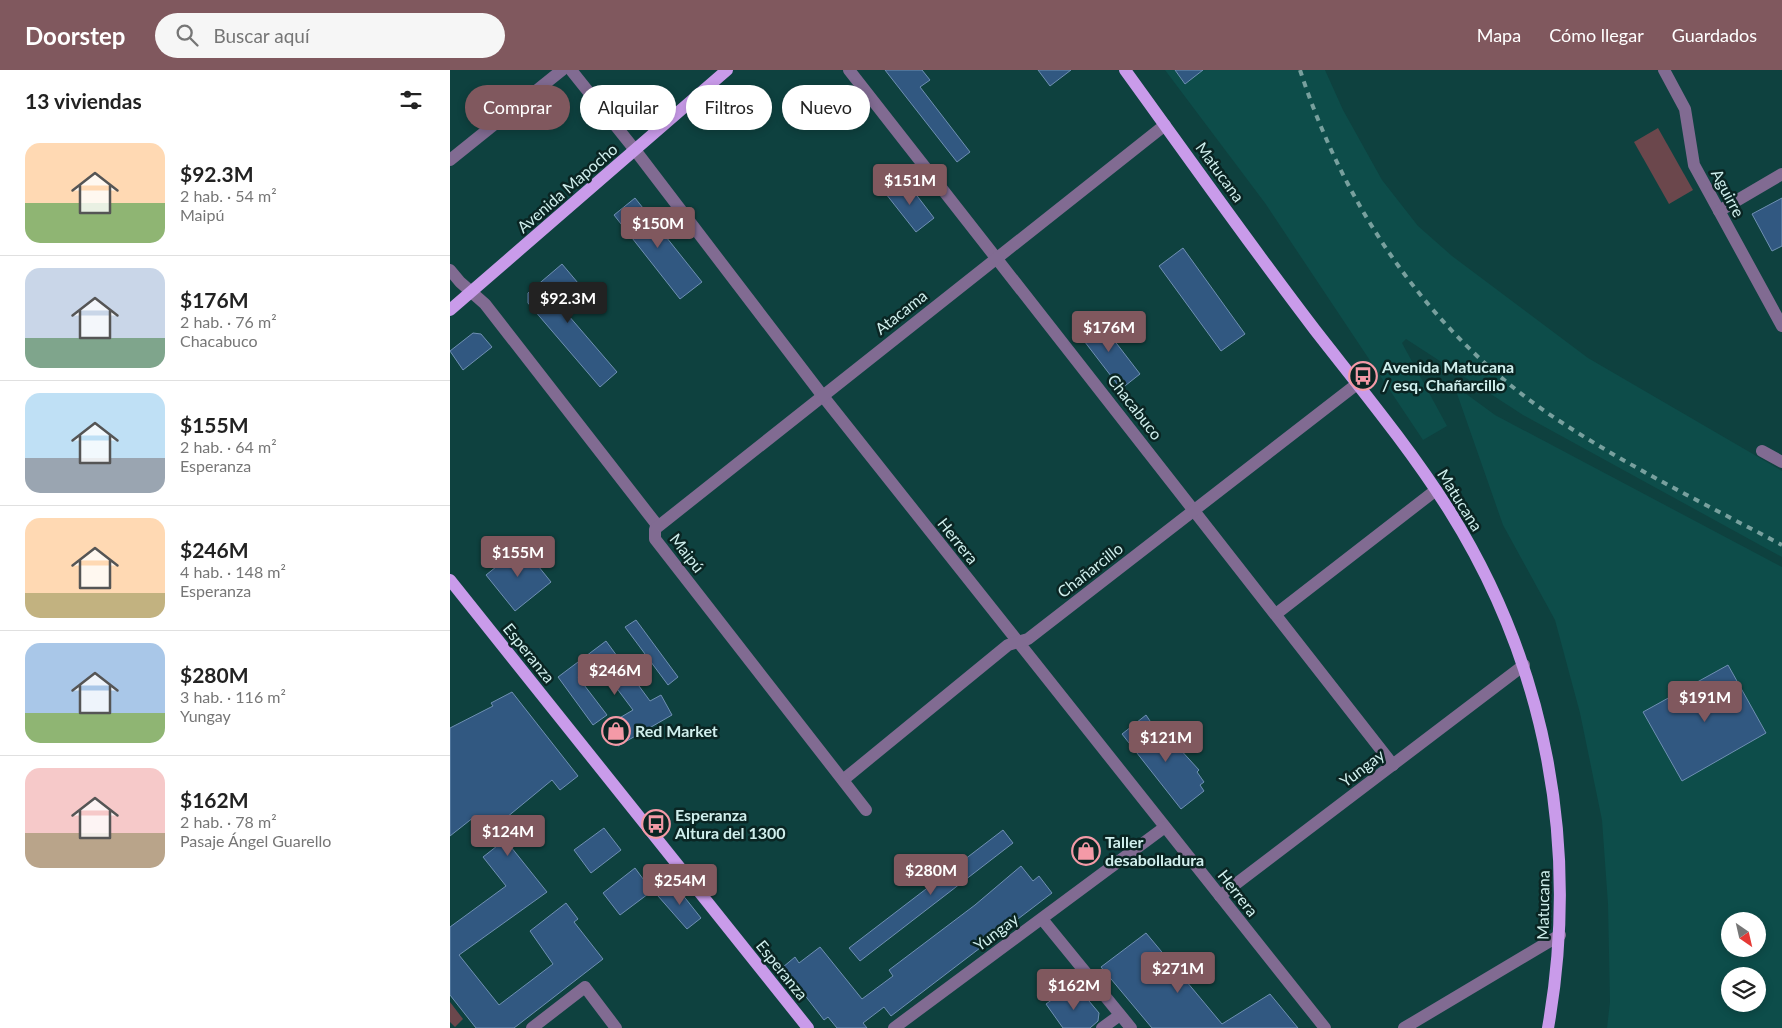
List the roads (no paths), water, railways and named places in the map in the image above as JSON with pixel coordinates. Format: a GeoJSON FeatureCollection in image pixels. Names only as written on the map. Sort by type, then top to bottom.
{"type":"FeatureCollection","features":[{"type":"Feature","properties":{"kind":"main road","name":"Avenida Mapocho"},"geometry":{"type":"LineString","coordinates":[[450,310],[727,70]]}},
{"type":"Feature","properties":{"kind":"main road","name":"Matucana"},"geometry":{"type":"LineString","coordinates":[[1125,70],[1288,293],[1436,490],[1483,571],[1524,665],[1549,767],[1559,837],[1561,883],[1560,935],[1548,1028]]}},
{"type":"Feature","properties":{"kind":"main road","name":"Esperanza"},"geometry":{"type":"LineString","coordinates":[[450,580],[808,1028]]}},
{"type":"Feature","properties":{"kind":"street"},"geometry":{"type":"LineString","coordinates":[[450,160],[562,70]]}},
{"type":"Feature","properties":{"kind":"street","name":"Herrera"},"geometry":{"type":"LineString","coordinates":[[571,70],[636,150],[822,395],[1325,1028]]}},
{"type":"Feature","properties":{"kind":"street","name":"Chacabuco"},"geometry":{"type":"LineString","coordinates":[[849,70],[1393,765]]}},
{"type":"Feature","properties":{"kind":"street","name":"Aguirre"},"geometry":{"type":"LineString","coordinates":[[1664,70],[1685,109],[1694,165],[1782,326]]}},
{"type":"Feature","properties":{"kind":"street","name":"Atacama"},"geometry":{"type":"LineString","coordinates":[[657,525],[1165,125]]}},
{"type":"Feature","properties":{"kind":"street"},"geometry":{"type":"LineString","coordinates":[[1718,211],[1782,174]]}},
{"type":"Feature","properties":{"kind":"street","name":"Maipú"},"geometry":{"type":"LineString","coordinates":[[450,270],[485,304],[657,525],[654,533],[655,539],[866,810]]}},
{"type":"Feature","properties":{"kind":"street","name":"Chañarcillo"},"geometry":{"type":"LineString","coordinates":[[843,780],[1008,646],[1028,639],[1357,384]]}},
{"type":"Feature","properties":{"kind":"street"},"geometry":{"type":"LineString","coordinates":[[1762,451],[1782,462]]}},
{"type":"Feature","properties":{"kind":"street"},"geometry":{"type":"LineString","coordinates":[[1276,614],[1436,490]]}},
{"type":"Feature","properties":{"kind":"street","name":"Yungay"},"geometry":{"type":"LineString","coordinates":[[1220,896],[1524,665]]}},
{"type":"Feature","properties":{"kind":"street","name":"Yungay"},"geometry":{"type":"LineString","coordinates":[[894,1028],[1165,827]]}},
{"type":"Feature","properties":{"kind":"street"},"geometry":{"type":"LineString","coordinates":[[1042,919],[1131,1028]]}},
{"type":"Feature","properties":{"kind":"street"},"geometry":{"type":"LineString","coordinates":[[1404,1028],[1560,935]]}},
{"type":"Feature","properties":{"kind":"street"},"geometry":{"type":"LineString","coordinates":[[532,1028],[585,987],[616,1028]]}},
{"type":"Feature","properties":{"kind":"street"},"geometry":{"type":"LineString","coordinates":[[1102,1028],[1120,1014]]}},
{"type":"Feature","properties":{"kind":"railway"},"geometry":{"type":"LineString","coordinates":[[1300,70],[1320,123],[1343,174],[1370,223],[1401,270],[1436,313],[1475,354],[1518,391],[1590,441],[1782,545]]}},
{"type":"Feature","properties":{"kind":"place","name":"Avenida Matucana / esq. Chañarcillo"},"geometry":{"type":"Point","coordinates":[1363,376]}},
{"type":"Feature","properties":{"kind":"place","name":"Red Market"},"geometry":{"type":"Point","coordinates":[616,731]}},
{"type":"Feature","properties":{"kind":"place","name":"Esperanza Altura del 1300"},"geometry":{"type":"Point","coordinates":[656,824]}},
{"type":"Feature","properties":{"kind":"place","name":"Taller desabolladura"},"geometry":{"type":"Point","coordinates":[1086,851]}}]}
